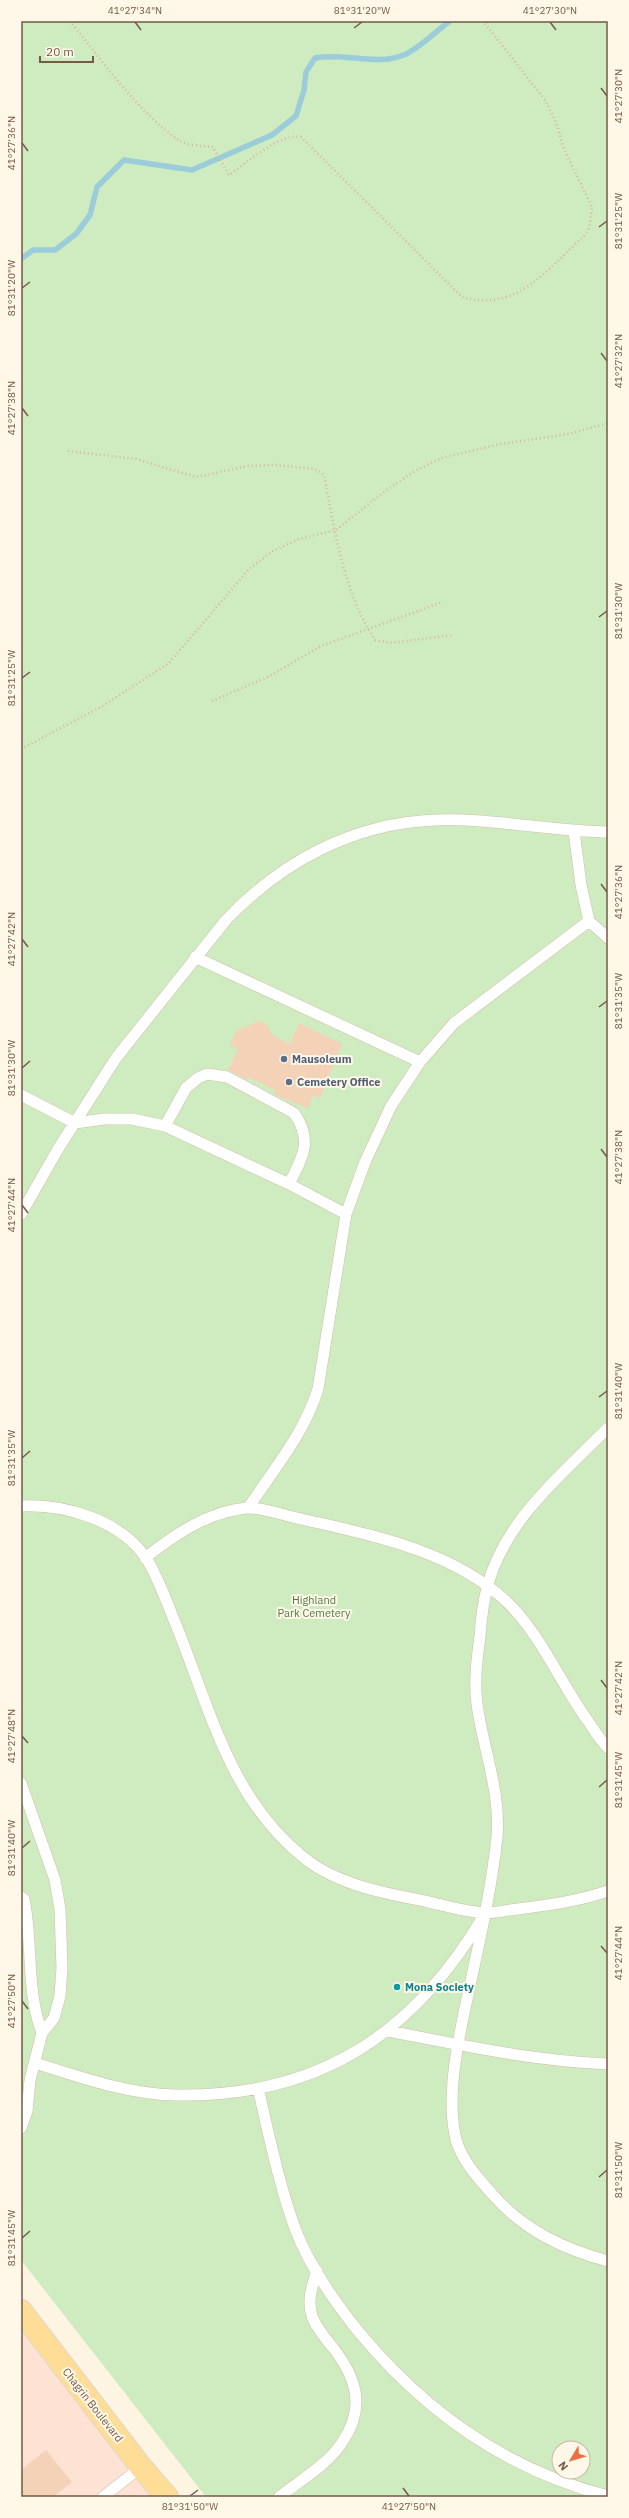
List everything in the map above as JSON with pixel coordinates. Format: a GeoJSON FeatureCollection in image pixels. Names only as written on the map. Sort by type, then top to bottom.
{"type":"FeatureCollection","features":[{"type":"Feature","properties":{"kind":"main road","name":"Chagrin Boulevard"},"geometry":{"type":"LineString","coordinates":[[21,2311],[141,2467],[167,2497]]}},
{"type":"Feature","properties":{"kind":"lane"},"geometry":{"type":"LineString","coordinates":[[21,1214],[75,1123],[116,1058],[195,957],[243,902],[304,856],[372,828],[436,820],[483,822],[574,832],[608,832]]}},
{"type":"Feature","properties":{"kind":"lane"},"geometry":{"type":"LineString","coordinates":[[574,832],[581,885],[589,921],[608,938]]}},
{"type":"Feature","properties":{"kind":"lane"},"geometry":{"type":"LineString","coordinates":[[248,1508],[286,1454],[312,1408],[320,1382],[346,1214],[365,1162],[391,1106],[420,1062],[454,1023],[589,921]]}},
{"type":"Feature","properties":{"kind":"lane"},"geometry":{"type":"LineString","coordinates":[[195,957],[420,1062]]}},
{"type":"Feature","properties":{"kind":"lane"},"geometry":{"type":"LineString","coordinates":[[165,1126],[180,1096],[194,1081],[208,1074],[227,1077],[294,1113],[300,1121],[303,1128],[305,1146],[301,1160],[289,1184]]}},
{"type":"Feature","properties":{"kind":"lane"},"geometry":{"type":"LineString","coordinates":[[21,1095],[75,1123],[104,1119],[132,1119],[165,1126],[289,1184],[346,1214]]}},
{"type":"Feature","properties":{"kind":"lane"},"geometry":{"type":"LineString","coordinates":[[608,1428],[538,1498],[522,1519],[497,1562],[487,1587],[477,1656],[477,1703],[492,1772],[497,1834],[485,1913],[458,2044],[453,2105],[457,2142],[470,2169],[505,2208],[534,2232],[571,2249],[608,2260]]}},
{"type":"Feature","properties":{"kind":"lane"},"geometry":{"type":"LineString","coordinates":[[21,1506],[56,1506],[87,1516],[117,1532],[146,1558],[178,1629],[215,1732],[230,1765],[262,1816],[274,1831],[305,1859],[343,1880],[395,1896],[485,1913],[586,1898],[608,1890]]}},
{"type":"Feature","properties":{"kind":"lane"},"geometry":{"type":"LineString","coordinates":[[146,1558],[168,1541],[219,1513],[248,1508],[360,1533],[433,1555],[467,1572],[506,1601],[521,1619],[576,1704],[608,1748]]}},
{"type":"Feature","properties":{"kind":"lane"},"geometry":{"type":"LineString","coordinates":[[21,1783],[56,1880],[60,1909],[62,1968],[60,1996],[54,2018],[42,2033],[30,2080],[26,2111],[21,2128]]}},
{"type":"Feature","properties":{"kind":"lane"},"geometry":{"type":"LineString","coordinates":[[21,1897],[25,1906],[30,1937],[35,2016],[42,2033]]}},
{"type":"Feature","properties":{"kind":"lane"},"geometry":{"type":"LineString","coordinates":[[35,2064],[112,2086],[173,2095],[216,2093],[258,2088],[313,2073],[360,2049],[388,2031],[404,2018],[434,1987],[468,1943],[485,1913]]}},
{"type":"Feature","properties":{"kind":"lane"},"geometry":{"type":"LineString","coordinates":[[388,2031],[572,2063],[608,2064]]}},
{"type":"Feature","properties":{"kind":"lane"},"geometry":{"type":"LineString","coordinates":[[21,2089],[30,2080]]}},
{"type":"Feature","properties":{"kind":"lane"},"geometry":{"type":"LineString","coordinates":[[258,2088],[296,2231],[317,2271],[339,2307],[370,2345],[402,2380],[443,2416],[478,2440],[530,2469],[588,2491],[608,2496]]}},
{"type":"Feature","properties":{"kind":"lane"},"geometry":{"type":"LineString","coordinates":[[279,2497],[330,2456],[343,2442],[352,2424],[356,2409],[356,2393],[350,2375],[312,2316],[310,2300],[317,2271]]}},
{"type":"Feature","properties":{"kind":"lane"},"geometry":{"type":"LineString","coordinates":[[102,2497],[141,2467]]}},
{"type":"Feature","properties":{"kind":"path"},"geometry":{"type":"LineString","coordinates":[[70,21],[124,88],[153,117],[181,141],[213,147],[229,176],[290,136],[301,137],[462,297],[476,300],[514,296],[533,283],[584,236],[589,228],[592,207],[564,149],[556,122],[545,100],[483,21]]}},
{"type":"Feature","properties":{"kind":"path"},"geometry":{"type":"LineString","coordinates":[[21,749],[101,707],[169,663],[248,569],[273,551],[299,539],[336,530],[385,491],[444,457],[501,444],[569,434],[608,423]]}},
{"type":"Feature","properties":{"kind":"path"},"geometry":{"type":"LineString","coordinates":[[68,451],[136,459],[196,477],[248,466],[275,464],[316,469],[324,475],[344,571],[368,628],[375,640],[390,643],[454,635]]}},
{"type":"Feature","properties":{"kind":"path"},"geometry":{"type":"LineString","coordinates":[[212,701],[268,677],[321,646],[443,602]]}},
{"type":"Feature","properties":{"kind":"shaded area"},"geometry":{"type":"Polygon","coordinates":[[[21,2311],[165,2497],[21,2497],[21,2311]]]}},
{"type":"Feature","properties":{"kind":"green space","name":"Highland Park Cemetery"},"geometry":{"type":"Polygon","coordinates":[[[21,21],[608,21],[608,2497],[206,2497],[21,2260],[21,21]]]}},
{"type":"Feature","properties":{"kind":"building","name":"Mausoleum"},"geometry":{"type":"Polygon","coordinates":[[[260,1021],[268,1026],[271,1034],[290,1044],[299,1023],[342,1044],[320,1098],[313,1095],[308,1108],[274,1094],[275,1090],[249,1077],[248,1080],[228,1070],[238,1049],[230,1045],[237,1030],[260,1021]]]}},
{"type":"Feature","properties":{"kind":"building"},"geometry":{"type":"Polygon","coordinates":[[[46,2450],[72,2482],[53,2497],[21,2497],[21,2470],[46,2450]]]}},
{"type":"Feature","properties":{"kind":"waterway"},"geometry":{"type":"LineString","coordinates":[[21,259],[33,250],[55,250],[76,234],[90,215],[97,187],[124,160],[192,170],[272,135],[296,116],[304,90],[306,72],[315,58],[395,58],[418,47],[450,21]]}},
{"type":"Feature","properties":{"kind":"place","name":"Mausoleum"},"geometry":{"type":"Point","coordinates":[284,1059]}},
{"type":"Feature","properties":{"kind":"place","name":"Cemetery Office"},"geometry":{"type":"Point","coordinates":[289,1082]}},
{"type":"Feature","properties":{"kind":"place","name":"Mona Society"},"geometry":{"type":"Point","coordinates":[397,1987]}}]}
